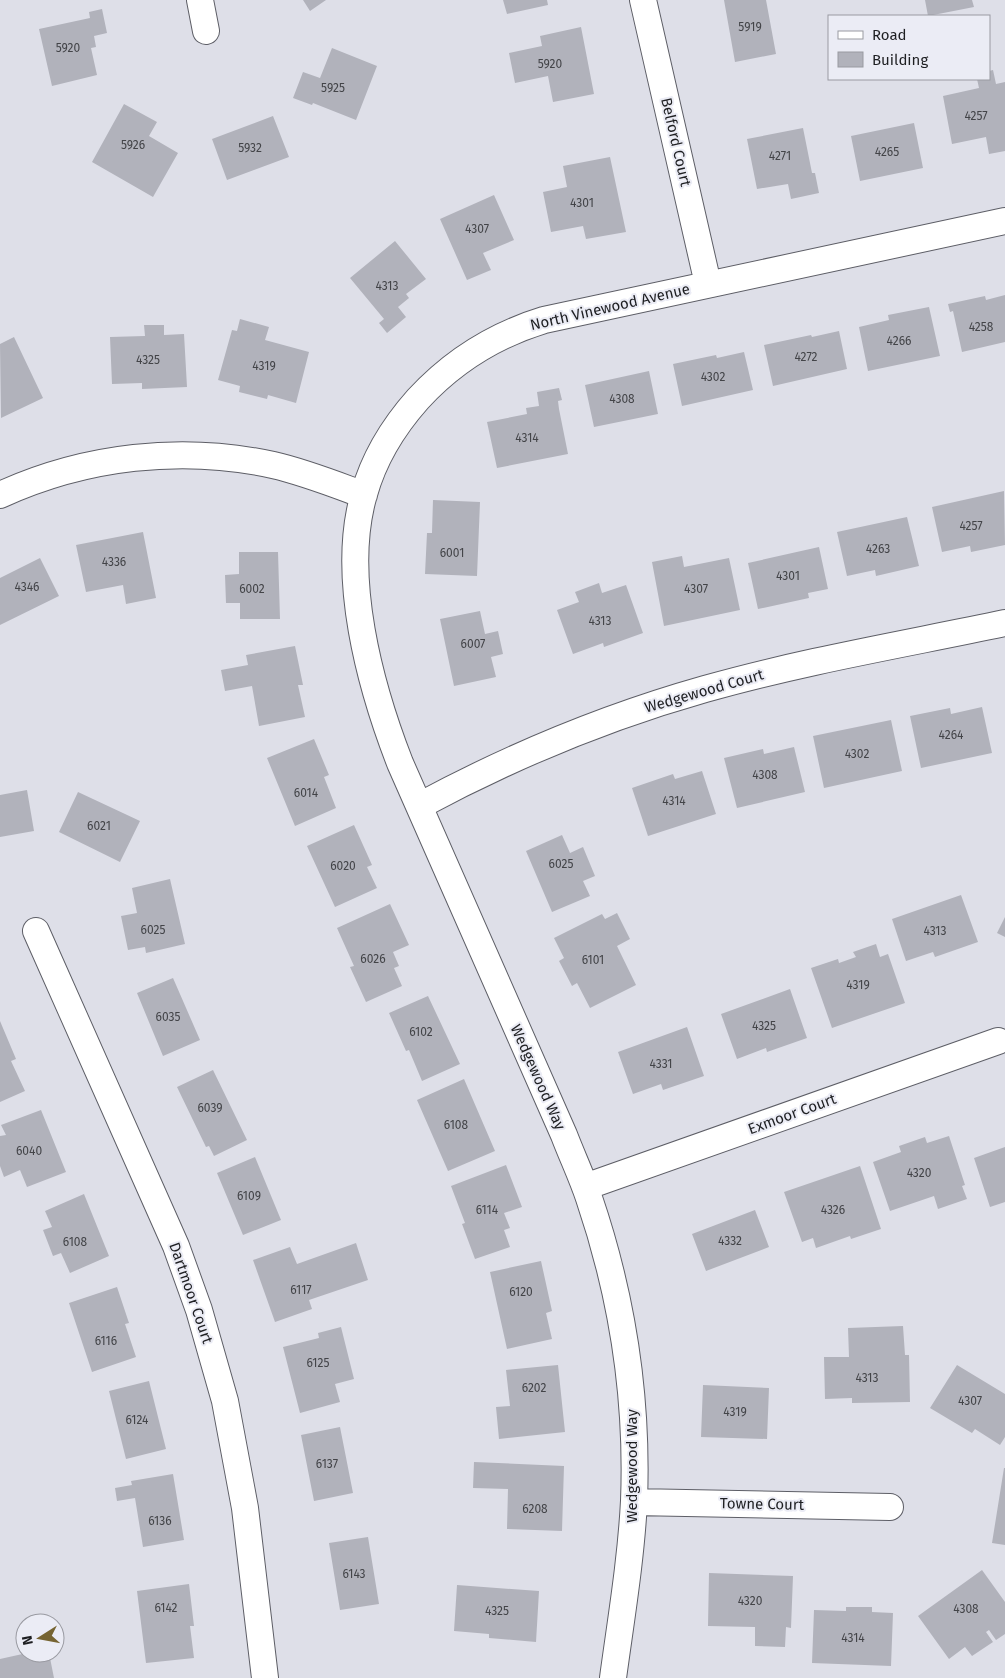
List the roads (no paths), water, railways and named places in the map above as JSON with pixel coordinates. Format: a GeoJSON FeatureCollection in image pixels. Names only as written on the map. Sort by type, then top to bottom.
{"type":"FeatureCollection","features":[{"type":"Feature","properties":{"kind":"street"},"geometry":{"type":"LineString","coordinates":[[200,0],[206,31]]}},
{"type":"Feature","properties":{"kind":"street","name":"Belford Court"},"geometry":{"type":"LineString","coordinates":[[643,0],[708,284]]}},
{"type":"Feature","properties":{"kind":"street","name":"North Vinewood Avenue"},"geometry":{"type":"LineString","coordinates":[[364,494],[379,457],[399,421],[447,371],[469,354],[506,334],[544,320],[1005,220]]}},
{"type":"Feature","properties":{"kind":"street"},"geometry":{"type":"LineString","coordinates":[[0,495],[53,474],[79,467],[134,458],[176,455],[232,459],[274,466],[364,494]]}},
{"type":"Feature","properties":{"kind":"street","name":"Wedgewood Way"},"geometry":{"type":"LineString","coordinates":[[364,494],[356,546],[357,592],[362,630],[380,710],[400,763],[564,1135],[598,1226],[613,1285],[630,1378],[634,1502],[613,1678]]}},
{"type":"Feature","properties":{"kind":"street","name":"Wedgewood Court"},"geometry":{"type":"LineString","coordinates":[[419,806],[535,749],[663,701],[732,681],[799,665],[1005,623]]}},
{"type":"Feature","properties":{"kind":"street","name":"Dartmoor Court"},"geometry":{"type":"LineString","coordinates":[[36,931],[176,1246],[199,1310],[225,1401],[245,1508],[265,1678]]}},
{"type":"Feature","properties":{"kind":"street","name":"Exmoor Court"},"geometry":{"type":"LineString","coordinates":[[585,1188],[998,1041]]}},
{"type":"Feature","properties":{"kind":"street","name":"Towne Court"},"geometry":{"type":"LineString","coordinates":[[634,1502],[890,1507]]}}]}
